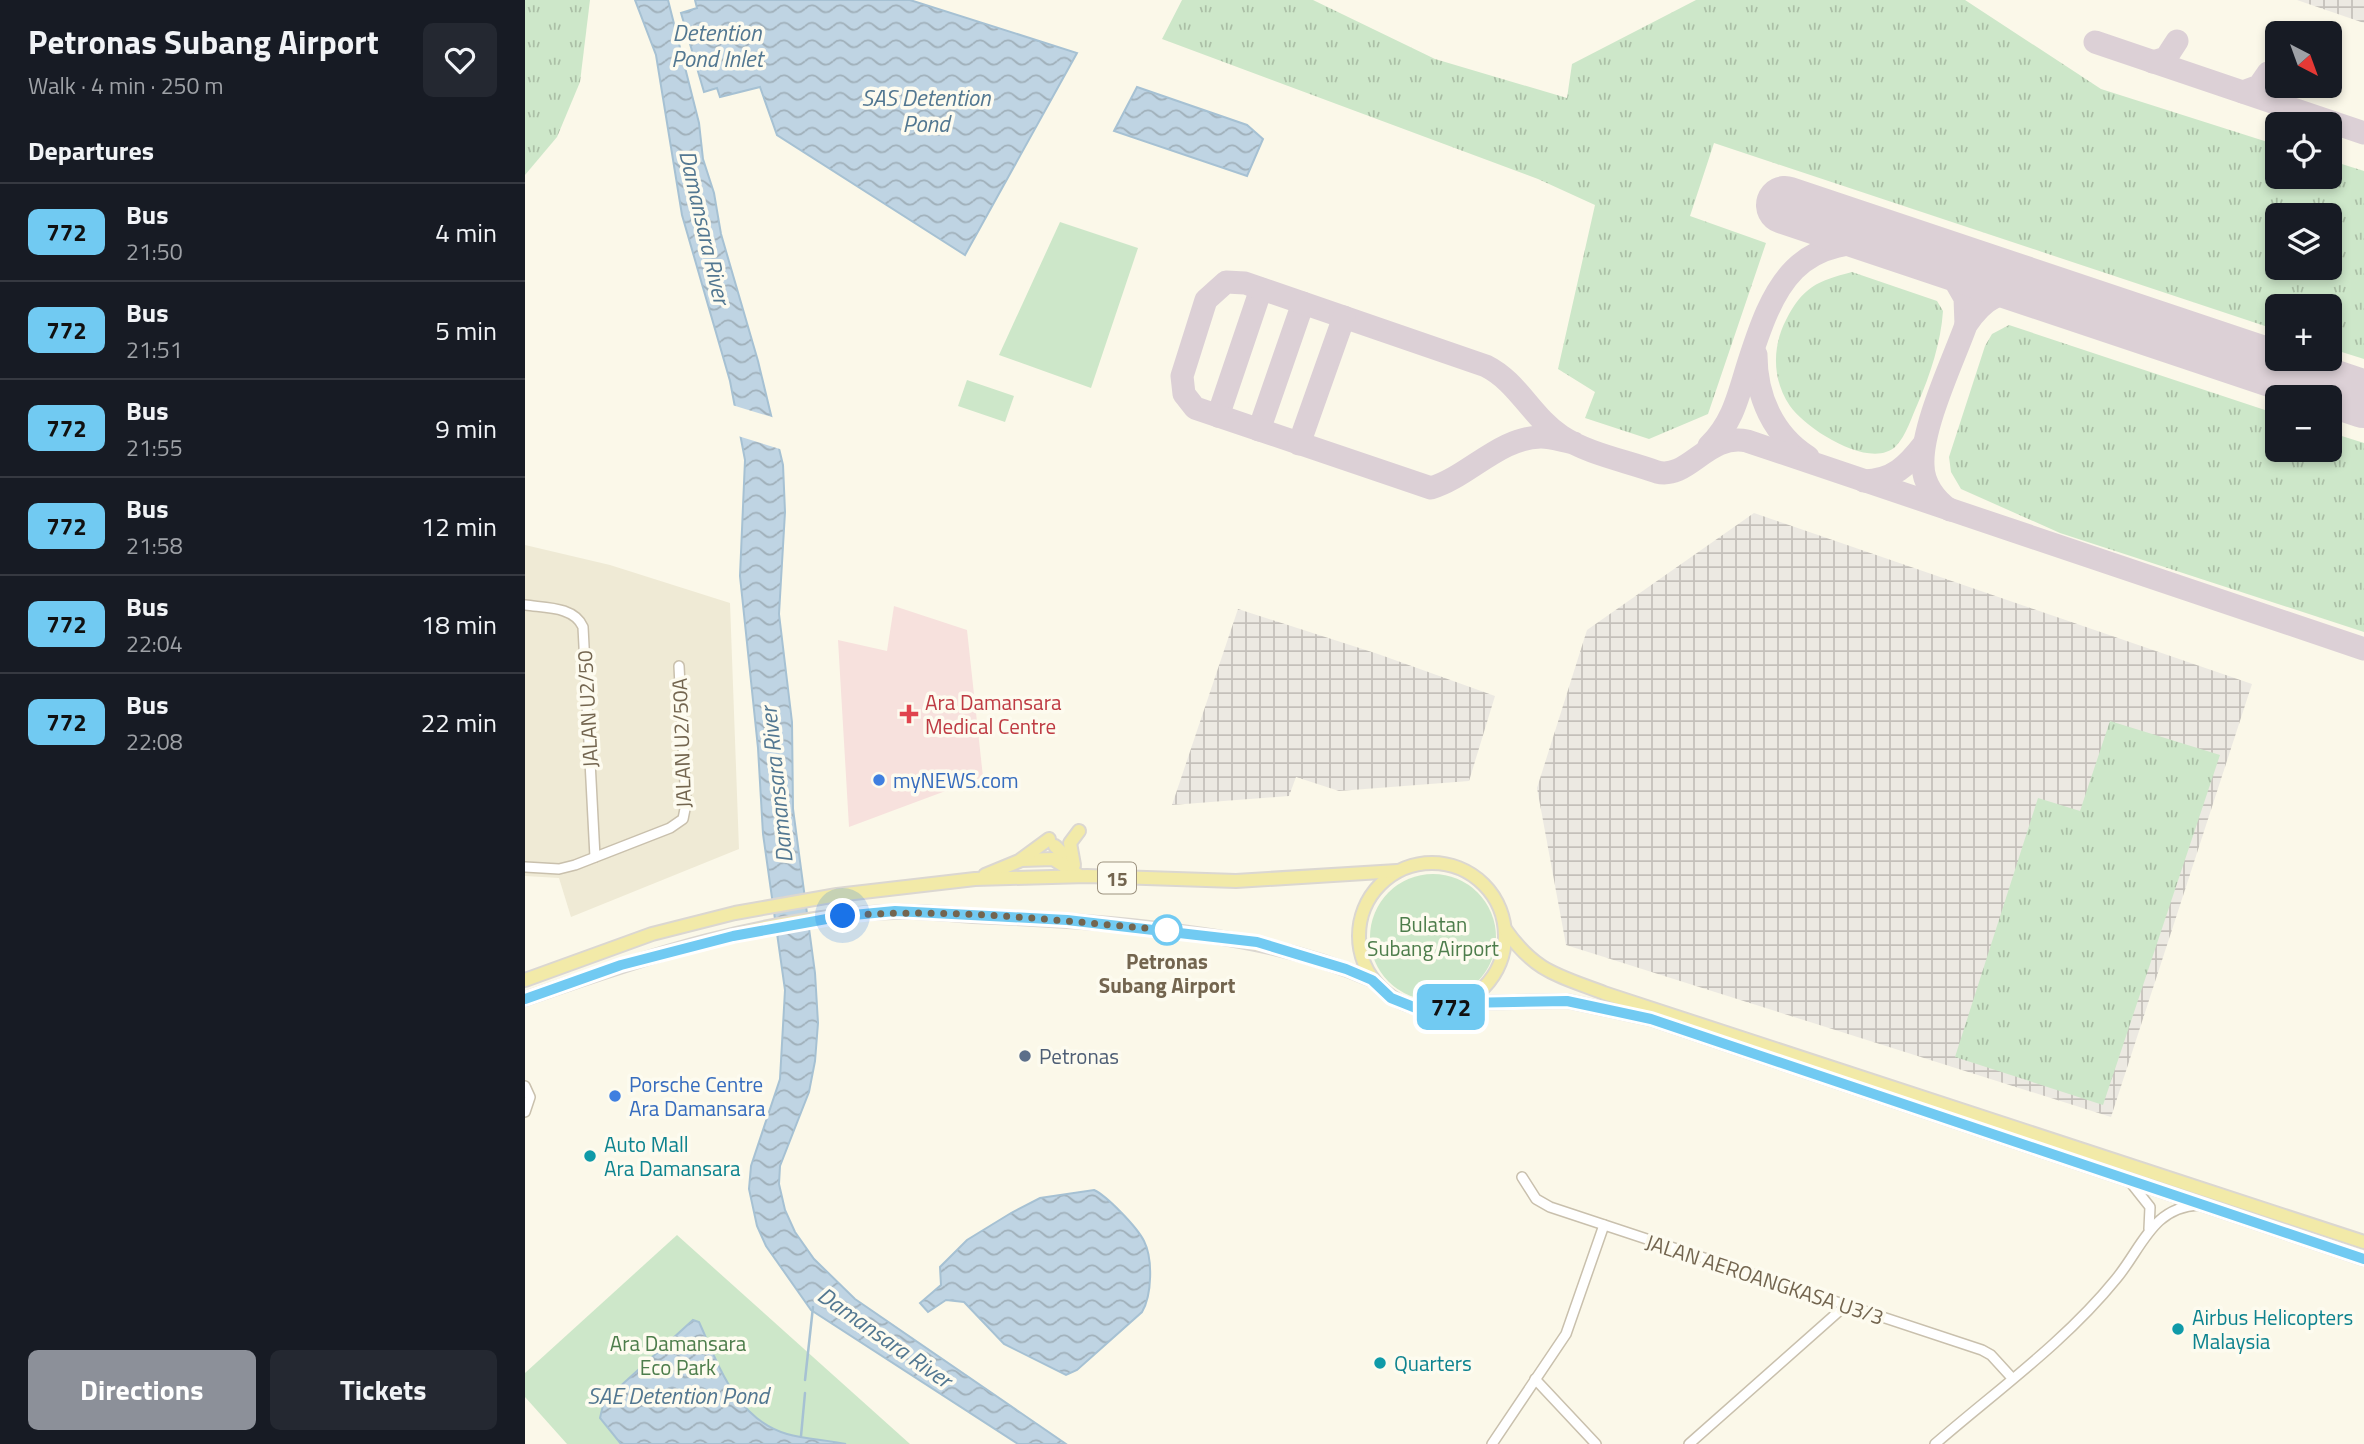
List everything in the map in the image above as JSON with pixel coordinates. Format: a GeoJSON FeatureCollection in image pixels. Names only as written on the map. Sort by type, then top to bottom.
{"type":"FeatureCollection","features":[{"type":"Feature","properties":{"kind":"main road"},"geometry":{"type":"LineString","coordinates":[[1079,831],[1070,843],[1081,873]]}},
{"type":"Feature","properties":{"kind":"main road"},"geometry":{"type":"LineString","coordinates":[[975,879],[1019,861],[1052,843],[1081,873]]}},
{"type":"Feature","properties":{"kind":"main road"},"geometry":{"type":"LineString","coordinates":[[1019,861],[1053,859],[1081,873]]}},
{"type":"Feature","properties":{"kind":"main road","name":"15"},"geometry":{"type":"LineString","coordinates":[[525,980],[652,934],[735,913],[837,895],[975,879],[1081,873],[1236,881],[1397,872],[1417,864],[1437,863],[1457,867],[1476,877],[1490,891],[1501,909],[1506,929],[1521,951],[1546,971],[1604,993],[2364,1242]]}},
{"type":"Feature","properties":{"kind":"main road","name":"15"},"geometry":{"type":"LineString","coordinates":[[1372,980],[1360,951],[1360,920],[1374,892],[1397,872]]}},
{"type":"Feature","properties":{"kind":"main road","name":"15"},"geometry":{"type":"LineString","coordinates":[[525,999],[621,965],[740,934],[843,916],[895,911],[1067,920],[1206,934],[1257,942],[1313,957],[1372,980],[1391,998],[1407,1006],[1438,1009],[1463,1003],[1567,1001],[1651,1019],[2364,1259]]}},
{"type":"Feature","properties":{"kind":"main road"},"geometry":{"type":"LineString","coordinates":[[1463,1003],[1482,990],[1496,973],[1504,951],[1506,929]]}},
{"type":"Feature","properties":{"kind":"street","name":"JALAN U2/50"},"geometry":{"type":"LineString","coordinates":[[525,605],[569,612],[579,618],[583,626],[595,856]]}},
{"type":"Feature","properties":{"kind":"street","name":"JALAN U2/50A"},"geometry":{"type":"LineString","coordinates":[[525,867],[559,869],[670,828],[683,818],[686,804],[679,666]]}},
{"type":"Feature","properties":{"kind":"street"},"geometry":{"type":"LineString","coordinates":[[525,1086],[530,1097],[525,1112]]}},
{"type":"Feature","properties":{"kind":"street","name":"JALAN AEROANGKASA U3/3"},"geometry":{"type":"LineString","coordinates":[[1522,1177],[1529,1190],[1542,1204],[1982,1350],[1991,1355],[2012,1378]]}},
{"type":"Feature","properties":{"kind":"street"},"geometry":{"type":"LineString","coordinates":[[2128,1180],[2150,1207],[2149,1230]]}},
{"type":"Feature","properties":{"kind":"street"},"geometry":{"type":"LineString","coordinates":[[1935,1444],[2106,1292],[2149,1230],[2174,1209],[2203,1205]]}},
{"type":"Feature","properties":{"kind":"street"},"geometry":{"type":"LineString","coordinates":[[1492,1444],[1571,1324],[1604,1225]]}},
{"type":"Feature","properties":{"kind":"street"},"geometry":{"type":"LineString","coordinates":[[1689,1444],[1846,1305]]}},
{"type":"Feature","properties":{"kind":"street"},"geometry":{"type":"LineString","coordinates":[[1535,1379],[1595,1444]]}},
{"type":"Feature","properties":{"kind":"shaded area"},"geometry":{"type":"Polygon","coordinates":[[[2297,0],[2364,0],[2364,23],[2297,0]]]}},
{"type":"Feature","properties":{"kind":"shaded area"},"geometry":{"type":"Polygon","coordinates":[[[1754,513],[2252,684],[2111,1117],[1566,945],[1537,788],[1587,630],[1754,513]]]}},
{"type":"Feature","properties":{"kind":"shaded area"},"geometry":{"type":"Polygon","coordinates":[[[525,545],[610,565],[730,603],[739,849],[571,917],[559,878],[525,876],[525,545]]]}},
{"type":"Feature","properties":{"kind":"shaded area","name":"Ara Damansara Medical Centre"},"geometry":{"type":"Polygon","coordinates":[[[894,606],[967,630],[983,777],[849,827],[838,640],[887,651],[894,606]]]}},
{"type":"Feature","properties":{"kind":"shaded area"},"geometry":{"type":"Polygon","coordinates":[[[1238,609],[1378,654],[1495,696],[1469,781],[1339,791],[1296,777],[1289,796],[1172,805],[1238,609]]]}},
{"type":"Feature","properties":{"kind":"green space"},"geometry":{"type":"Polygon","coordinates":[[[525,0],[590,0],[580,82],[557,137],[525,175],[525,0]]]}},
{"type":"Feature","properties":{"kind":"green space"},"geometry":{"type":"Polygon","coordinates":[[[1182,0],[1313,0],[1435,59],[1567,98],[1572,64],[1696,0],[1965,0],[2101,89],[2265,141],[2265,189],[2342,189],[2342,164],[2364,171],[2364,359],[2342,352],[2342,294],[2265,294],[2265,326],[1714,143],[1690,216],[1766,243],[1708,414],[1649,439],[1585,418],[1595,392],[1558,369],[1595,205],[1538,179],[1162,39],[1182,0]]]}},
{"type":"Feature","properties":{"kind":"green space"},"geometry":{"type":"Polygon","coordinates":[[[1060,222],[1138,248],[1091,388],[999,355],[1060,222]]]}},
{"type":"Feature","properties":{"kind":"green space"},"geometry":{"type":"Polygon","coordinates":[[[1852,272],[1937,301],[1943,311],[1931,370],[1909,426],[1896,446],[1885,452],[1871,454],[1856,450],[1840,444],[1810,425],[1790,406],[1777,374],[1778,341],[1792,309],[1805,293],[1820,282],[1852,272]]]}},
{"type":"Feature","properties":{"kind":"green space"},"geometry":{"type":"Polygon","coordinates":[[[2009,325],[2265,410],[2265,462],[2342,462],[2342,436],[2364,443],[2364,632],[2060,533],[1961,489],[1951,472],[1949,457],[1985,346],[1992,334],[2009,325]]]}},
{"type":"Feature","properties":{"kind":"green space"},"geometry":{"type":"Polygon","coordinates":[[[967,380],[1014,396],[1005,422],[958,406],[967,380]]]}},
{"type":"Feature","properties":{"kind":"green space"},"geometry":{"type":"Polygon","coordinates":[[[2110,721],[2220,755],[2103,1105],[1955,1057],[2038,798],[2080,811],[2110,721]]]}},
{"type":"Feature","properties":{"kind":"green space","name":"Bulatan Subang Airport"},"geometry":{"type":"Polygon","coordinates":[[[1433,874],[1457,879],[1478,892],[1491,913],[1496,937],[1491,961],[1478,982],[1457,995],[1433,1000],[1409,995],[1388,982],[1375,961],[1370,937],[1375,913],[1388,892],[1409,879],[1433,874]]]}},
{"type":"Feature","properties":{"kind":"green space","name":"Ara Damansara Eco Park"},"geometry":{"type":"Polygon","coordinates":[[[677,1235],[910,1444],[567,1444],[525,1397],[525,1373],[677,1235]]]}},
{"type":"Feature","properties":{"kind":"water","name":"Damansara River"},"geometry":{"type":"Polygon","coordinates":[[[635,0],[668,0],[699,123],[703,159],[714,193],[721,234],[758,361],[783,465],[785,512],[779,614],[792,722],[793,809],[815,973],[818,1023],[809,1092],[780,1166],[779,1184],[785,1210],[795,1232],[814,1259],[855,1299],[1066,1444],[1018,1444],[811,1310],[766,1246],[757,1226],[749,1189],[751,1166],[780,1079],[785,990],[763,834],[758,748],[740,576],[745,460],[730,381],[682,215],[656,55],[635,0]]]}},
{"type":"Feature","properties":{"kind":"water","name":"SAS Detention Pond"},"geometry":{"type":"Polygon","coordinates":[[[695,0],[910,0],[1077,53],[965,255],[777,135],[760,87],[720,97],[717,88],[704,92],[681,13],[697,8],[695,0]]]}},
{"type":"Feature","properties":{"kind":"water"},"geometry":{"type":"Polygon","coordinates":[[[1137,87],[1247,125],[1263,139],[1247,176],[1114,131],[1137,87]]]}},
{"type":"Feature","properties":{"kind":"water"},"geometry":{"type":"Polygon","coordinates":[[[1094,1190],[1121,1212],[1144,1241],[1149,1257],[1149,1287],[1142,1312],[1077,1370],[1066,1375],[1004,1344],[964,1302],[946,1300],[928,1312],[920,1303],[941,1285],[940,1267],[967,1240],[1040,1198],[1094,1190]]]}},
{"type":"Feature","properties":{"kind":"water","name":"SAE Detention Pond"},"geometry":{"type":"Polygon","coordinates":[[[693,1320],[699,1322],[731,1389],[755,1416],[769,1427],[787,1434],[846,1444],[621,1444],[600,1418],[604,1401],[693,1320]]]}},
{"type":"Feature","properties":{"kind":"pier"},"geometry":{"type":"Polygon","coordinates":[[[732,405],[775,418],[783,450],[738,436],[732,405]]]}},
{"type":"Feature","properties":{"kind":"waterway","name":"Damansara River"},"geometry":{"type":"LineString","coordinates":[[805,1380],[813,1307]]}},
{"type":"Feature","properties":{"kind":"waterway"},"geometry":{"type":"LineString","coordinates":[[801,1436],[805,1393]]}},
{"type":"Feature","properties":{"kind":"taxiway"},"geometry":{"type":"LineString","coordinates":[[2153,62],[2166,58],[2177,41]]}},
{"type":"Feature","properties":{"kind":"taxiway"},"geometry":{"type":"LineString","coordinates":[[2095,42],[2364,133]]}},
{"type":"Feature","properties":{"kind":"taxiway"},"geometry":{"type":"LineString","coordinates":[[2243,92],[2259,86],[2265,77]]}},
{"type":"Feature","properties":{"kind":"taxiway"},"geometry":{"type":"LineString","coordinates":[[1709,446],[1717,438],[1732,412],[1767,312],[1780,288],[1795,269],[1813,255],[1837,246],[1866,243],[1903,245]]}},
{"type":"Feature","properties":{"kind":"taxiway"},"geometry":{"type":"LineString","coordinates":[[1942,258],[1965,298],[1966,325]]}},
{"type":"Feature","properties":{"kind":"taxiway"},"geometry":{"type":"LineString","coordinates":[[1574,443],[1570,442],[1553,438],[1545,437],[1512,443],[1445,483],[1431,488],[1195,408],[1184,394],[1182,376],[1206,300],[1226,282],[1245,283],[1486,366],[1507,381],[1550,428],[1583,448],[1608,457],[1668,473],[1689,464],[1709,449],[1721,444],[1733,440],[1747,441],[2364,649]]}},
{"type":"Feature","properties":{"kind":"taxiway"},"geometry":{"type":"LineString","coordinates":[[1218,416],[1261,289]]}},
{"type":"Feature","properties":{"kind":"taxiway"},"geometry":{"type":"LineString","coordinates":[[1950,510],[1939,501],[1928,485],[1923,465],[1927,433],[1946,375],[1966,325],[1980,307],[2005,293],[2037,290]]}},
{"type":"Feature","properties":{"kind":"taxiway"},"geometry":{"type":"LineString","coordinates":[[1259,430],[1303,303]]}},
{"type":"Feature","properties":{"kind":"taxiway"},"geometry":{"type":"LineString","coordinates":[[1299,444],[1344,317]]}},
{"type":"Feature","properties":{"kind":"taxiway"},"geometry":{"type":"LineString","coordinates":[[1756,355],[1759,385],[1769,413],[1785,438],[1808,457]]}},
{"type":"Feature","properties":{"kind":"taxiway"},"geometry":{"type":"LineString","coordinates":[[1864,481],[1891,475],[1912,459],[1924,444]]}},
{"type":"Feature","properties":{"kind":"runway"},"geometry":{"type":"LineString","coordinates":[[1785,205],[2364,399]]}},
{"type":"Feature","properties":{"kind":"bus line","name":"772"},"geometry":{"type":"LineString","coordinates":[[525,999],[621,965],[740,934],[815,920],[895,911],[1067,920],[1206,934],[1257,942],[1313,957],[1372,980],[1391,998],[1421,1010],[1453,1007],[1463,1003],[1567,1001],[1596,1005],[1651,1019],[2364,1259]]}},
{"type":"Feature","properties":{"kind":"place","name":"Ara Damansara Medical Centre"},"geometry":{"type":"Point","coordinates":[909,714]}},
{"type":"Feature","properties":{"kind":"place","name":"myNEWS.com"},"geometry":{"type":"Point","coordinates":[879,780]}},
{"type":"Feature","properties":{"kind":"place","name":"Petronas Subang Airport"},"geometry":{"type":"Point","coordinates":[1167,930]}},
{"type":"Feature","properties":{"kind":"place","name":"Petronas"},"geometry":{"type":"Point","coordinates":[1025,1056]}},
{"type":"Feature","properties":{"kind":"place","name":"Porsche Centre Ara Damansara"},"geometry":{"type":"Point","coordinates":[615,1096]}},
{"type":"Feature","properties":{"kind":"place","name":"Auto Mall Ara Damansara"},"geometry":{"type":"Point","coordinates":[590,1156]}},
{"type":"Feature","properties":{"kind":"place","name":"Airbus Helicopters Malaysia"},"geometry":{"type":"Point","coordinates":[2178,1329]}},
{"type":"Feature","properties":{"kind":"place","name":"Quarters"},"geometry":{"type":"Point","coordinates":[1380,1363]}},
{"type":"Feature","properties":{"kind":"route"},"geometry":{"type":"LineString","coordinates":[[843,916],[895,911],[1067,920],[1167,930]]}},
{"type":"Feature","properties":{"kind":"water label","name":"Detention Pond Inlet"},"geometry":{"type":"Point","coordinates":[717,45]}}]}
